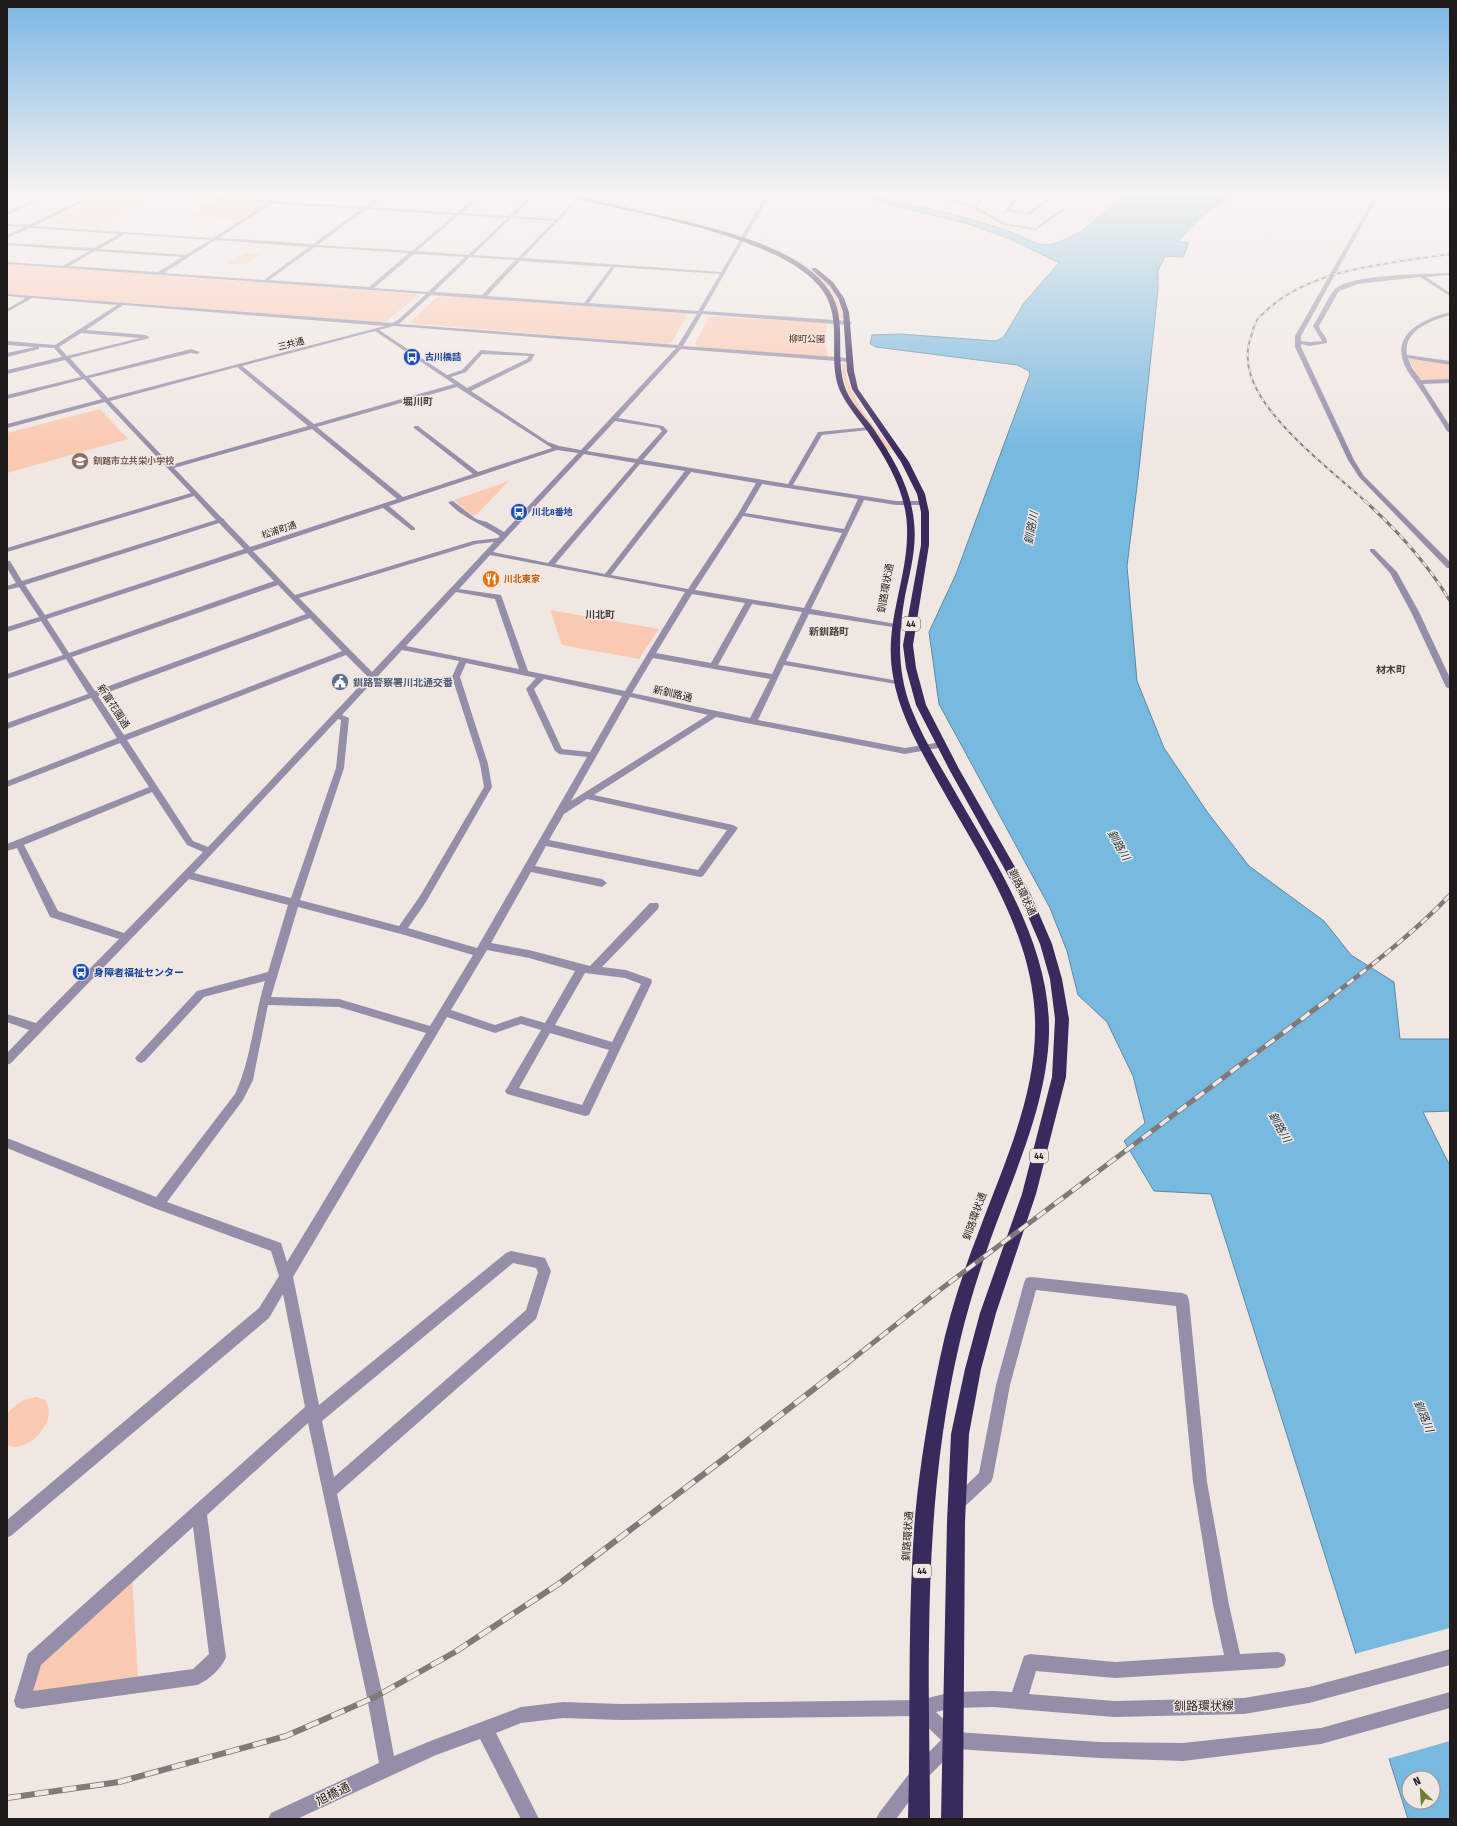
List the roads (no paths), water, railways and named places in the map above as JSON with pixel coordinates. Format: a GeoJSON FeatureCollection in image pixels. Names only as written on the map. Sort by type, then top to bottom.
{"type":"FeatureCollection","features":[{"type":"Feature","properties":{"kind":"highway","name":"釧路環状通"},"geometry":{"type":"LineString","coordinates":[[815,280],[831,298],[838,323],[839,380],[843,390],[848,400],[887,455],[900,479],[908,503],[911,545],[896,626],[894,645],[898,683],[913,725],[1002,885],[1019,922],[1029,952],[1040,998],[1042,1027],[1034,1091],[1022,1136],[985,1233],[958,1312],[936,1428],[923,1531],[919,1708],[921,1772],[919,1819]]}},
{"type":"Feature","properties":{"kind":"highway","name":"釧路環状通"},"geometry":{"type":"LineString","coordinates":[[827,280],[841,298],[847,310],[849,323],[849,360],[855,389],[905,462],[914,478],[925,512],[925,545],[908,645],[911,668],[921,705],[1025,895],[1046,944],[1056,979],[1062,1019],[1059,1077],[1029,1194],[988,1313],[973,1369],[960,1434],[957,1504],[952,1819]]}},
{"type":"Feature","properties":{"kind":"street"},"geometry":{"type":"LineString","coordinates":[[241,280],[849,323]]}},
{"type":"Feature","properties":{"kind":"street"},"geometry":{"type":"LineString","coordinates":[[370,289],[380,280]]}},
{"type":"Feature","properties":{"kind":"street","name":"三共通"},"geometry":{"type":"LineString","coordinates":[[7,426],[377,331],[400,322],[443,280]]}},
{"type":"Feature","properties":{"kind":"street"},"geometry":{"type":"LineString","coordinates":[[483,297],[498,280]]}},
{"type":"Feature","properties":{"kind":"street"},"geometry":{"type":"LineString","coordinates":[[585,304],[603,280]]}},
{"type":"Feature","properties":{"kind":"street"},"geometry":{"type":"LineString","coordinates":[[7,1060],[210,851],[680,347],[718,280]]}},
{"type":"Feature","properties":{"kind":"street"},"geometry":{"type":"LineString","coordinates":[[1329,280],[1298,336],[1298,347],[1351,460],[1372,488],[1437,551],[1450,566]]}},
{"type":"Feature","properties":{"kind":"street"},"geometry":{"type":"LineString","coordinates":[[1298,342],[1310,344],[1325,342],[1316,326],[1337,290],[1341,287],[1358,282],[1377,280]]}},
{"type":"Feature","properties":{"kind":"street"},"geometry":{"type":"LineString","coordinates":[[1427,280],[1450,295]]}},
{"type":"Feature","properties":{"kind":"street"},"geometry":{"type":"LineString","coordinates":[[7,295],[849,360]]}},
{"type":"Feature","properties":{"kind":"street"},"geometry":{"type":"LineString","coordinates":[[7,311],[31,297]]}},
{"type":"Feature","properties":{"kind":"street"},"geometry":{"type":"LineString","coordinates":[[7,343],[56,347],[122,304]]}},
{"type":"Feature","properties":{"kind":"street"},"geometry":{"type":"LineString","coordinates":[[1450,313],[1424,324],[1409,334],[1404,344],[1404,356],[1407,366],[1450,431]]}},
{"type":"Feature","properties":{"kind":"street"},"geometry":{"type":"LineString","coordinates":[[7,372],[147,338],[80,331]]}},
{"type":"Feature","properties":{"kind":"street"},"geometry":{"type":"LineString","coordinates":[[377,331],[466,391],[556,448],[862,498],[908,503],[923,503]]}},
{"type":"Feature","properties":{"kind":"street"},"geometry":{"type":"LineString","coordinates":[[7,355],[47,346]]}},
{"type":"Feature","properties":{"kind":"street"},"geometry":{"type":"LineString","coordinates":[[56,347],[222,520],[279,582],[372,677]]}},
{"type":"Feature","properties":{"kind":"street"},"geometry":{"type":"LineString","coordinates":[[7,397],[192,351],[197,352]]}},
{"type":"Feature","properties":{"kind":"street"},"geometry":{"type":"LineString","coordinates":[[446,377],[464,371],[481,352],[533,355],[529,360],[466,391]]}},
{"type":"Feature","properties":{"kind":"street"},"geometry":{"type":"LineString","coordinates":[[1404,356],[1450,363]]}},
{"type":"Feature","properties":{"kind":"street"},"geometry":{"type":"LineString","coordinates":[[239,366],[401,499]]}},
{"type":"Feature","properties":{"kind":"street"},"geometry":{"type":"LineString","coordinates":[[1419,382],[1450,381]]}},
{"type":"Feature","properties":{"kind":"street"},"geometry":{"type":"LineString","coordinates":[[171,467],[457,385]]}},
{"type":"Feature","properties":{"kind":"street"},"geometry":{"type":"LineString","coordinates":[[551,564],[665,431],[664,428],[613,420]]}},
{"type":"Feature","properties":{"kind":"street"},"geometry":{"type":"LineString","coordinates":[[416,428],[477,474]]}},
{"type":"Feature","properties":{"kind":"street"},"geometry":{"type":"LineString","coordinates":[[789,487],[820,433],[868,428]]}},
{"type":"Feature","properties":{"kind":"street","name":"松浦町通"},"geometry":{"type":"LineString","coordinates":[[7,630],[556,448]]}},
{"type":"Feature","properties":{"kind":"street"},"geometry":{"type":"LineString","coordinates":[[607,576],[688,470]]}},
{"type":"Feature","properties":{"kind":"street"},"geometry":{"type":"LineString","coordinates":[[7,1530],[264,1313],[482,949],[627,694],[760,482]]}},
{"type":"Feature","properties":{"kind":"street"},"geometry":{"type":"LineString","coordinates":[[7,550],[196,493]]}},
{"type":"Feature","properties":{"kind":"street"},"geometry":{"type":"LineString","coordinates":[[754,721],[773,677],[862,498]]}},
{"type":"Feature","properties":{"kind":"street"},"geometry":{"type":"LineString","coordinates":[[451,502],[474,520],[485,523],[501,538]]}},
{"type":"Feature","properties":{"kind":"street"},"geometry":{"type":"LineString","coordinates":[[384,505],[413,529]]}},
{"type":"Feature","properties":{"kind":"street"},"geometry":{"type":"LineString","coordinates":[[741,514],[845,531]]}},
{"type":"Feature","properties":{"kind":"street"},"geometry":{"type":"LineString","coordinates":[[7,588],[222,520]]}},
{"type":"Feature","properties":{"kind":"street"},"geometry":{"type":"LineString","coordinates":[[295,597],[476,542],[501,538]]}},
{"type":"Feature","properties":{"kind":"street"},"geometry":{"type":"LineString","coordinates":[[1372,550],[1393,572],[1415,612],[1450,687]]}},
{"type":"Feature","properties":{"kind":"street"},"geometry":{"type":"LineString","coordinates":[[488,552],[690,592],[896,626]]}},
{"type":"Feature","properties":{"kind":"street","name":"新富花園通"},"geometry":{"type":"LineString","coordinates":[[7,563],[190,843],[210,851]]}},
{"type":"Feature","properties":{"kind":"street"},"geometry":{"type":"LineString","coordinates":[[7,677],[279,582]]}},
{"type":"Feature","properties":{"kind":"street"},"geometry":{"type":"LineString","coordinates":[[454,590],[498,598],[524,672]]}},
{"type":"Feature","properties":{"kind":"street"},"geometry":{"type":"LineString","coordinates":[[713,666],[749,602]]}},
{"type":"Feature","properties":{"kind":"street"},"geometry":{"type":"LineString","coordinates":[[7,726],[311,615]]}},
{"type":"Feature","properties":{"kind":"street","name":"新釧路通"},"geometry":{"type":"LineString","coordinates":[[401,647],[464,659],[715,714],[905,751],[942,745]]}},
{"type":"Feature","properties":{"kind":"street"},"geometry":{"type":"LineString","coordinates":[[7,784],[347,652]]}},
{"type":"Feature","properties":{"kind":"street"},"geometry":{"type":"LineString","coordinates":[[651,654],[773,677]]}},
{"type":"Feature","properties":{"kind":"street"},"geometry":{"type":"LineString","coordinates":[[401,930],[423,899],[472,817],[488,787],[484,764],[456,677],[464,659]]}},
{"type":"Feature","properties":{"kind":"street"},"geometry":{"type":"LineString","coordinates":[[781,662],[898,683]]}},
{"type":"Feature","properties":{"kind":"street"},"geometry":{"type":"LineString","coordinates":[[542,676],[530,689],[558,752],[592,755]]}},
{"type":"Feature","properties":{"kind":"street"},"geometry":{"type":"LineString","coordinates":[[560,812],[715,714]]}},
{"type":"Feature","properties":{"kind":"street"},"geometry":{"type":"LineString","coordinates":[[158,1204],[239,1097],[247,1080],[264,1001],[294,903],[340,768],[345,718],[335,716]]}},
{"type":"Feature","properties":{"kind":"street"},"geometry":{"type":"LineString","coordinates":[[7,848],[154,788]]}},
{"type":"Feature","properties":{"kind":"street"},"geometry":{"type":"LineString","coordinates":[[542,842],[700,874],[733,828],[585,796]]}},
{"type":"Feature","properties":{"kind":"street"},"geometry":{"type":"LineString","coordinates":[[19,843],[54,914],[126,938]]}},
{"type":"Feature","properties":{"kind":"street"},"geometry":{"type":"LineString","coordinates":[[528,868],[602,883]]}},
{"type":"Feature","properties":{"kind":"street"},"geometry":{"type":"LineString","coordinates":[[187,875],[401,930],[482,949],[529,954],[582,969],[626,974],[647,982],[585,1111],[511,1091],[582,969]]}},
{"type":"Feature","properties":{"kind":"street"},"geometry":{"type":"LineString","coordinates":[[593,970],[654,906]]}},
{"type":"Feature","properties":{"kind":"street"},"geometry":{"type":"LineString","coordinates":[[141,1058],[201,994],[272,975]]}},
{"type":"Feature","properties":{"kind":"street"},"geometry":{"type":"LineString","coordinates":[[264,1001],[339,1003],[433,1031]]}},
{"type":"Feature","properties":{"kind":"street"},"geometry":{"type":"LineString","coordinates":[[444,1012],[495,1029],[521,1020],[616,1048]]}},
{"type":"Feature","properties":{"kind":"street"},"geometry":{"type":"LineString","coordinates":[[7,1018],[37,1028]]}},
{"type":"Feature","properties":{"kind":"street"},"geometry":{"type":"LineString","coordinates":[[7,1143],[158,1204],[276,1247],[286,1277],[329,1491],[374,1689],[388,1768]]}},
{"type":"Feature","properties":{"kind":"street"},"geometry":{"type":"LineString","coordinates":[[199,1511],[218,1657],[197,1677],[22,1701],[34,1660],[199,1511],[313,1414],[511,1257],[540,1262],[545,1271],[531,1314],[329,1491]]}},
{"type":"Feature","properties":{"kind":"street"},"geometry":{"type":"LineString","coordinates":[[957,1504],[986,1477],[1002,1385],[1031,1283],[1182,1300],[1200,1482],[1221,1605],[1234,1662]]}},
{"type":"Feature","properties":{"kind":"street","name":"釧路環状線"},"geometry":{"type":"LineString","coordinates":[[484,1728],[521,1715],[563,1710],[621,1712],[919,1708],[953,1700],[993,1699],[1114,1709],[1244,1706],[1309,1695],[1450,1657]]}},
{"type":"Feature","properties":{"kind":"street"},"geometry":{"type":"LineString","coordinates":[[1018,1701],[1030,1662],[1115,1670],[1278,1660]]}},
{"type":"Feature","properties":{"kind":"street"},"geometry":{"type":"LineString","coordinates":[[919,1708],[953,1740],[1099,1750],[1183,1752],[1321,1736],[1450,1700]]}},
{"type":"Feature","properties":{"kind":"street"},"geometry":{"type":"LineString","coordinates":[[484,1728],[530,1819]]}},
{"type":"Feature","properties":{"kind":"street","name":"旭橋通"},"geometry":{"type":"LineString","coordinates":[[277,1819],[388,1768],[484,1728]]}},
{"type":"Feature","properties":{"kind":"street"},"geometry":{"type":"LineString","coordinates":[[885,1819],[921,1772],[953,1740]]}},
{"type":"Feature","properties":{"kind":"water","name":"釧路川"},"geometry":{"type":"Polygon","coordinates":[[[1044,280],[1158,280],[1138,478],[1127,566],[1137,681],[1164,748],[1208,813],[1249,866],[1324,921],[1351,955],[1394,982],[1400,1039],[1450,1039],[1450,1111],[1423,1112],[1450,1166],[1450,1819],[1408,1819],[1405,1810],[1441,1810],[1441,1770],[1401,1770],[1401,1797],[1211,1194],[1154,1191],[1124,1141],[1145,1123],[1133,1076],[1107,1022],[1078,995],[1067,951],[1050,908],[939,704],[929,632],[956,574],[1030,374],[1029,371],[1017,365],[876,347],[870,344],[872,335],[900,334],[995,341],[1003,338],[1024,303],[1044,280]]]}},
{"type":"Feature","properties":{"kind":"railway"},"geometry":{"type":"LineString","coordinates":[[1319,280],[1304,286],[1283,297],[1257,320],[1249,342],[1249,367],[1253,382],[1261,397],[1283,425],[1325,466],[1366,502]]}},
{"type":"Feature","properties":{"kind":"railway"},"geometry":{"type":"LineString","coordinates":[[1365,501],[1411,548],[1432,574],[1450,601]]}},
{"type":"Feature","properties":{"kind":"railway"},"geometry":{"type":"LineString","coordinates":[[1322,1004],[1404,938],[1450,895]]}},
{"type":"Feature","properties":{"kind":"railway"},"geometry":{"type":"LineString","coordinates":[[845,1365],[941,1289],[1323,1003]]}},
{"type":"Feature","properties":{"kind":"railway"},"geometry":{"type":"LineString","coordinates":[[7,1798],[119,1782],[286,1736],[375,1697],[455,1652],[560,1583],[846,1364]]}},
{"type":"Feature","properties":{"kind":"place","name":"古川橋詰"},"geometry":{"type":"Point","coordinates":[412,357]}},
{"type":"Feature","properties":{"kind":"place","name":"釧路市立共栄小学校"},"geometry":{"type":"Point","coordinates":[80,461]}},
{"type":"Feature","properties":{"kind":"place","name":"川北8番地"},"geometry":{"type":"Point","coordinates":[519,512]}},
{"type":"Feature","properties":{"kind":"place","name":"川北東家"},"geometry":{"type":"Point","coordinates":[491,579]}},
{"type":"Feature","properties":{"kind":"place","name":"釧路警察署川北通交番"},"geometry":{"type":"Point","coordinates":[340,682]}},
{"type":"Feature","properties":{"kind":"place","name":"身障者福祉センター"},"geometry":{"type":"Point","coordinates":[81,972]}},
{"type":"Feature","properties":{"kind":"district","name":"堀川町"},"geometry":{"type":"Point","coordinates":[418,401]}},
{"type":"Feature","properties":{"kind":"district","name":"川北町"},"geometry":{"type":"Point","coordinates":[600,614]}},
{"type":"Feature","properties":{"kind":"district","name":"新釧路町"},"geometry":{"type":"Point","coordinates":[829,631]}},
{"type":"Feature","properties":{"kind":"district","name":"材木町"},"geometry":{"type":"Point","coordinates":[1391,669]}},
{"type":"Feature","properties":{"kind":"park label","name":"柳町公園"},"geometry":{"type":"Point","coordinates":[807,339]}}]}
